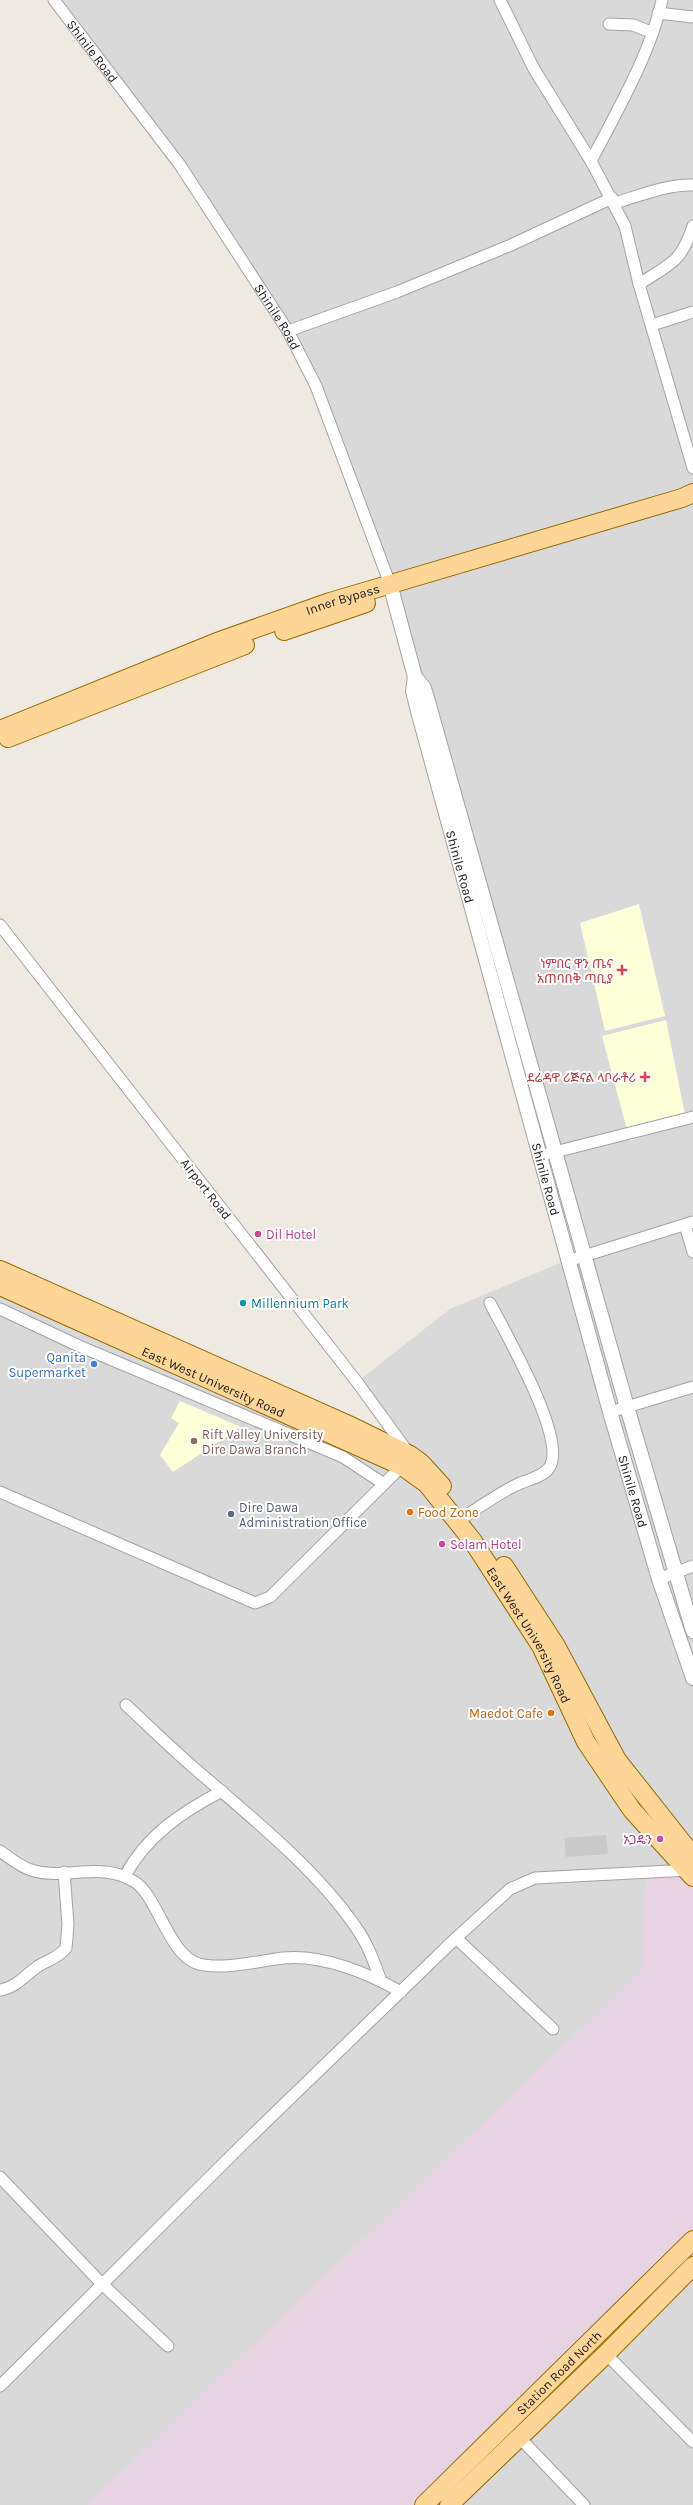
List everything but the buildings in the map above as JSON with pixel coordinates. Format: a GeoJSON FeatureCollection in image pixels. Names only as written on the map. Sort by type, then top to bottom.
{"type":"FeatureCollection","features":[{"type":"Feature","properties":{"kind":"main road","name":"Inner Bypass"},"geometry":{"type":"LineString","coordinates":[[0,730],[248,637],[391,589],[675,500],[693,493]]}},
{"type":"Feature","properties":{"kind":"main road","name":"Inner Bypass"},"geometry":{"type":"LineString","coordinates":[[391,589],[693,507]]}},
{"type":"Feature","properties":{"kind":"main road","name":"Inner Bypass"},"geometry":{"type":"LineString","coordinates":[[0,741],[248,637]]}},
{"type":"Feature","properties":{"kind":"main road","name":"East West University Road"},"geometry":{"type":"LineString","coordinates":[[0,1270],[49,1300]]}},
{"type":"Feature","properties":{"kind":"main road","name":"East West University Road"},"geometry":{"type":"LineString","coordinates":[[0,1286],[49,1300],[339,1420],[406,1461],[421,1463],[545,1628],[617,1760],[621,1779],[692,1868]]}},
{"type":"Feature","properties":{"kind":"main road","name":"Station Road North"},"geometry":{"type":"LineString","coordinates":[[427,2504],[693,2240]]}},
{"type":"Feature","properties":{"kind":"main road","name":"Station Road North"},"geometry":{"type":"LineString","coordinates":[[449,2505],[606,2354],[693,2265]]}},
{"type":"Feature","properties":{"kind":"street","name":"Shinile Road"},"geometry":{"type":"LineString","coordinates":[[54,0],[180,166],[288,331],[316,386],[391,589],[415,677],[413,691],[419,716],[568,1261],[659,1579],[693,1678]]}},
{"type":"Feature","properties":{"kind":"street"},"geometry":{"type":"LineString","coordinates":[[500,0],[534,69],[613,200],[625,226],[639,284],[652,324],[693,468]]}},
{"type":"Feature","properties":{"kind":"street"},"geometry":{"type":"LineString","coordinates":[[590,161],[617,111],[651,32],[662,0]]}},
{"type":"Feature","properties":{"kind":"street"},"geometry":{"type":"LineString","coordinates":[[658,13],[693,17]]}},
{"type":"Feature","properties":{"kind":"street"},"geometry":{"type":"LineString","coordinates":[[609,24],[633,25],[651,32]]}},
{"type":"Feature","properties":{"kind":"street"},"geometry":{"type":"LineString","coordinates":[[288,331],[397,292],[511,245],[613,200],[683,185],[693,186]]}},
{"type":"Feature","properties":{"kind":"street"},"geometry":{"type":"LineString","coordinates":[[639,284],[681,254],[686,247],[693,226]]}},
{"type":"Feature","properties":{"kind":"street"},"geometry":{"type":"LineString","coordinates":[[652,324],[693,312]]}},
{"type":"Feature","properties":{"kind":"street","name":"Shinile Road"},"geometry":{"type":"LineString","coordinates":[[415,677],[424,688],[627,1407],[693,1631]]}},
{"type":"Feature","properties":{"kind":"street","name":"Airport Road"},"geometry":{"type":"LineString","coordinates":[[0,925],[352,1376],[406,1461]]}},
{"type":"Feature","properties":{"kind":"street"},"geometry":{"type":"LineString","coordinates":[[539,1156],[693,1117]]}},
{"type":"Feature","properties":{"kind":"street"},"geometry":{"type":"LineString","coordinates":[[568,1261],[689,1224],[693,1252]]}},
{"type":"Feature","properties":{"kind":"street"},"geometry":{"type":"LineString","coordinates":[[463,1518],[515,1486],[541,1475],[550,1468],[553,1459],[548,1425],[538,1397],[490,1303]]}},
{"type":"Feature","properties":{"kind":"street"},"geometry":{"type":"LineString","coordinates":[[0,1310],[79,1346],[342,1457],[384,1484]]}},
{"type":"Feature","properties":{"kind":"street"},"geometry":{"type":"LineString","coordinates":[[610,1412],[693,1387]]}},
{"type":"Feature","properties":{"kind":"street"},"geometry":{"type":"LineString","coordinates":[[0,1492],[255,1603],[270,1597],[406,1461]]}},
{"type":"Feature","properties":{"kind":"street"},"geometry":{"type":"LineString","coordinates":[[659,1579],[693,1566]]}},
{"type":"Feature","properties":{"kind":"street"},"geometry":{"type":"LineString","coordinates":[[126,1705],[222,1791],[253,1816],[325,1889],[355,1926],[370,1953],[381,1980]]}},
{"type":"Feature","properties":{"kind":"street"},"geometry":{"type":"LineString","coordinates":[[125,1876],[136,1856],[150,1840],[187,1810],[222,1791]]}},
{"type":"Feature","properties":{"kind":"street"},"geometry":{"type":"LineString","coordinates":[[0,1851],[17,1864],[32,1870],[64,1872],[108,1871],[125,1876],[136,1882],[144,1891],[171,1938],[190,1959],[198,1964],[244,1964],[299,1958],[352,1968],[381,1980],[401,1992]]}},
{"type":"Feature","properties":{"kind":"street"},"geometry":{"type":"LineString","coordinates":[[0,2386],[101,2283],[456,1938],[510,1889],[535,1878],[692,1868]]}},
{"type":"Feature","properties":{"kind":"street"},"geometry":{"type":"LineString","coordinates":[[0,1990],[22,1981],[38,1967],[53,1960],[66,1948],[68,1925],[64,1872]]}},
{"type":"Feature","properties":{"kind":"street"},"geometry":{"type":"LineString","coordinates":[[456,1938],[553,2030]]}},
{"type":"Feature","properties":{"kind":"street"},"geometry":{"type":"LineString","coordinates":[[0,2177],[101,2283],[168,2346]]}},
{"type":"Feature","properties":{"kind":"street"},"geometry":{"type":"LineString","coordinates":[[680,2252],[693,2265]]}},
{"type":"Feature","properties":{"kind":"street"},"geometry":{"type":"LineString","coordinates":[[606,2354],[693,2442]]}},
{"type":"Feature","properties":{"kind":"street"},"geometry":{"type":"LineString","coordinates":[[519,2437],[584,2505]]}},
{"type":"Feature","properties":{"kind":"shaded area"},"geometry":{"type":"Polygon","coordinates":[[[59,0],[693,0],[693,2505],[0,2505],[0,1286],[420,1456],[357,1382],[450,1309],[584,1253],[441,718],[419,697],[390,591],[315,389],[262,290],[59,0]]]}},
{"type":"Feature","properties":{"kind":"shaded area","name":"ነምበር ዋን ጤና አጠባበቅ ጣቢያ"},"geometry":{"type":"Polygon","coordinates":[[[639,904],[665,1016],[605,1031],[580,923],[639,904]]]}},
{"type":"Feature","properties":{"kind":"shaded area","name":"ደሬዳዋ ሪጅናል ላቦራቶሪ"},"geometry":{"type":"Polygon","coordinates":[[[666,1020],[686,1119],[630,1141],[602,1036],[666,1020]]]}},
{"type":"Feature","properties":{"kind":"shaded area","name":"Rift Valley University Dire Dawa Branch"},"geometry":{"type":"Polygon","coordinates":[[[180,1401],[241,1427],[173,1472],[160,1455],[179,1423],[171,1418],[180,1401]]]}},
{"type":"Feature","properties":{"kind":"shaded area"},"geometry":{"type":"Polygon","coordinates":[[[606,1835],[608,1854],[566,1857],[564,1838],[606,1835]]]}},
{"type":"Feature","properties":{"kind":"shaded area"},"geometry":{"type":"Polygon","coordinates":[[[647,1868],[693,1875],[693,2274],[457,2505],[87,2505],[641,1971],[647,1868]]]}},
{"type":"Feature","properties":{"kind":"place","name":"ነምበር ዋን ጤና አጠባበቅ ጣቢያ"},"geometry":{"type":"Point","coordinates":[622,970]}},
{"type":"Feature","properties":{"kind":"place","name":"ደሬዳዋ ሪጅናል ላቦራቶሪ"},"geometry":{"type":"Point","coordinates":[645,1077]}},
{"type":"Feature","properties":{"kind":"place","name":"Dil Hotel"},"geometry":{"type":"Point","coordinates":[258,1234]}},
{"type":"Feature","properties":{"kind":"place","name":"Millennium Park"},"geometry":{"type":"Point","coordinates":[243,1303]}},
{"type":"Feature","properties":{"kind":"place","name":"Qanita Supermarket"},"geometry":{"type":"Point","coordinates":[94,1364]}},
{"type":"Feature","properties":{"kind":"place","name":"Rift Valley University Dire Dawa Branch"},"geometry":{"type":"Point","coordinates":[194,1441]}},
{"type":"Feature","properties":{"kind":"place","name":"Food Zone"},"geometry":{"type":"Point","coordinates":[410,1512]}},
{"type":"Feature","properties":{"kind":"place","name":"Dire Dawa Administration Office"},"geometry":{"type":"Point","coordinates":[231,1514]}},
{"type":"Feature","properties":{"kind":"place","name":"Selam Hotel"},"geometry":{"type":"Point","coordinates":[442,1544]}},
{"type":"Feature","properties":{"kind":"place","name":"Maedot Cafe"},"geometry":{"type":"Point","coordinates":[551,1713]}},
{"type":"Feature","properties":{"kind":"place","name":"ኦጋዴን"},"geometry":{"type":"Point","coordinates":[660,1839]}}]}
